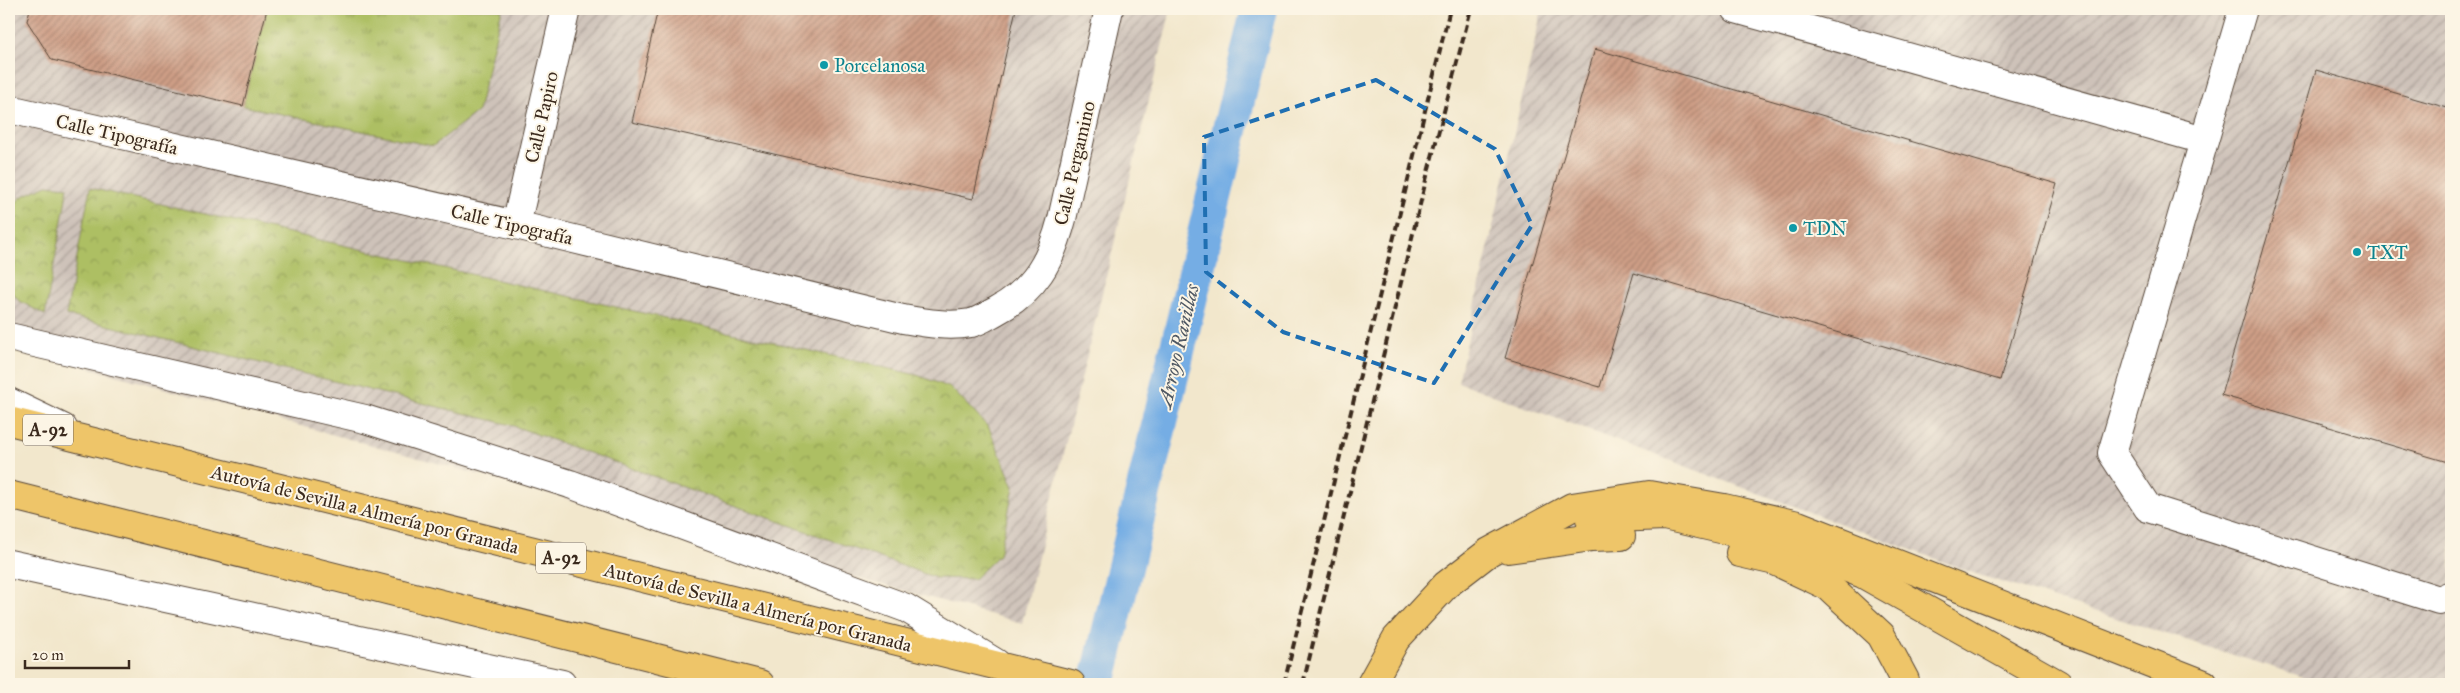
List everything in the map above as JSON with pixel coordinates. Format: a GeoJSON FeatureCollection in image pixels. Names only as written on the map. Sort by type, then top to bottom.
{"type":"FeatureCollection","features":[{"type":"Feature","properties":{"kind":"highway","name":"Autovía de Sevilla a Almería por Granada"},"geometry":{"type":"LineString","coordinates":[[9,421],[1071,684]]}},
{"type":"Feature","properties":{"kind":"highway"},"geometry":{"type":"LineString","coordinates":[[9,495],[760,684]]}},
{"type":"Feature","properties":{"kind":"highway"},"geometry":{"type":"LineString","coordinates":[[1371,684],[1396,639],[1446,585],[1489,552],[1572,507],[1649,495],[1724,508],[1798,524],[2204,684]]}},
{"type":"Feature","properties":{"kind":"highway"},"geometry":{"type":"LineString","coordinates":[[1489,552],[1586,520],[1664,516],[1781,543],[1863,574],[2058,684]]}},
{"type":"Feature","properties":{"kind":"highway"},"geometry":{"type":"LineString","coordinates":[[1489,552],[1592,537],[1662,534],[1775,561],[1828,586],[1881,635],[1905,680],[1905,684]]}},
{"type":"Feature","properties":{"kind":"street","name":"Calle Papiro"},"geometry":{"type":"LineString","coordinates":[[516,225],[566,9]]}},
{"type":"Feature","properties":{"kind":"street","name":"Calle Pergamino"},"geometry":{"type":"LineString","coordinates":[[1011,303],[1036,278],[1047,262],[1055,245],[1110,9]]}},
{"type":"Feature","properties":{"kind":"street"},"geometry":{"type":"LineString","coordinates":[[1736,9],[2204,140]]}},
{"type":"Feature","properties":{"kind":"street"},"geometry":{"type":"LineString","coordinates":[[2243,9],[2112,453],[2148,508],[2439,600],[2451,595]]}},
{"type":"Feature","properties":{"kind":"street","name":"Calle Tipografía"},"geometry":{"type":"LineString","coordinates":[[9,109],[516,225],[903,319],[933,324],[974,322],[1011,303]]}},
{"type":"Feature","properties":{"kind":"street"},"geometry":{"type":"LineString","coordinates":[[9,337],[365,419],[570,484],[906,608],[1004,668]]}},
{"type":"Feature","properties":{"kind":"street"},"geometry":{"type":"LineString","coordinates":[[9,402],[86,440]]}},
{"type":"Feature","properties":{"kind":"street"},"geometry":{"type":"LineString","coordinates":[[9,564],[562,684]]}},
{"type":"Feature","properties":{"kind":"highlighted area"},"geometry":{"type":"Polygon","coordinates":[[[1376,80],[1495,149],[1532,225],[1434,383],[1283,332],[1206,272],[1204,137],[1376,80]]]}},
{"type":"Feature","properties":{"kind":"shaded area"},"geometry":{"type":"Polygon","coordinates":[[[9,9],[1171,9],[1022,623],[9,346],[9,9]]]}},
{"type":"Feature","properties":{"kind":"shaded area"},"geometry":{"type":"Polygon","coordinates":[[[1542,9],[2451,9],[2451,684],[2326,684],[1979,575],[1458,382],[1542,9]]]}},
{"type":"Feature","properties":{"kind":"green space"},"geometry":{"type":"Polygon","coordinates":[[[267,9],[502,9],[478,111],[433,146],[243,106],[267,9]]]}},
{"type":"Feature","properties":{"kind":"green space"},"geometry":{"type":"Polygon","coordinates":[[[47,185],[68,187],[45,315],[18,300],[9,288],[9,211],[21,197],[47,185]]]}},
{"type":"Feature","properties":{"kind":"green space"},"geometry":{"type":"Polygon","coordinates":[[[90,188],[917,375],[951,388],[989,428],[1014,487],[999,555],[974,579],[936,578],[511,425],[66,315],[90,188]]]}},
{"type":"Feature","properties":{"kind":"building"},"geometry":{"type":"Polygon","coordinates":[[[30,9],[267,9],[243,106],[52,60],[27,21],[30,9]]]}},
{"type":"Feature","properties":{"kind":"building","name":"Porcelanosa"},"geometry":{"type":"Polygon","coordinates":[[[658,9],[1016,9],[973,199],[632,122],[658,9]]]}},
{"type":"Feature","properties":{"kind":"building","name":"TDN"},"geometry":{"type":"Polygon","coordinates":[[[1595,49],[2057,184],[2000,380],[1634,273],[1600,387],[1505,358],[1595,49]]]}},
{"type":"Feature","properties":{"kind":"building","name":"TXT"},"geometry":{"type":"Polygon","coordinates":[[[2316,70],[2451,109],[2451,463],[2221,395],[2316,70]]]}},
{"type":"Feature","properties":{"kind":"waterway","name":"Arroyo Ranillas"},"geometry":{"type":"LineString","coordinates":[[1097,684],[1259,9]]}},
{"type":"Feature","properties":{"kind":"railway"},"geometry":{"type":"LineString","coordinates":[[1284,684],[1450,9]]}},
{"type":"Feature","properties":{"kind":"railway"},"geometry":{"type":"LineString","coordinates":[[1303,684],[1427,176],[1471,9]]}},
{"type":"Feature","properties":{"kind":"place","name":"Porcelanosa"},"geometry":{"type":"Point","coordinates":[824,65]}},
{"type":"Feature","properties":{"kind":"place","name":"TDN"},"geometry":{"type":"Point","coordinates":[1793,228]}},
{"type":"Feature","properties":{"kind":"place","name":"TXT"},"geometry":{"type":"Point","coordinates":[2357,252]}}]}
